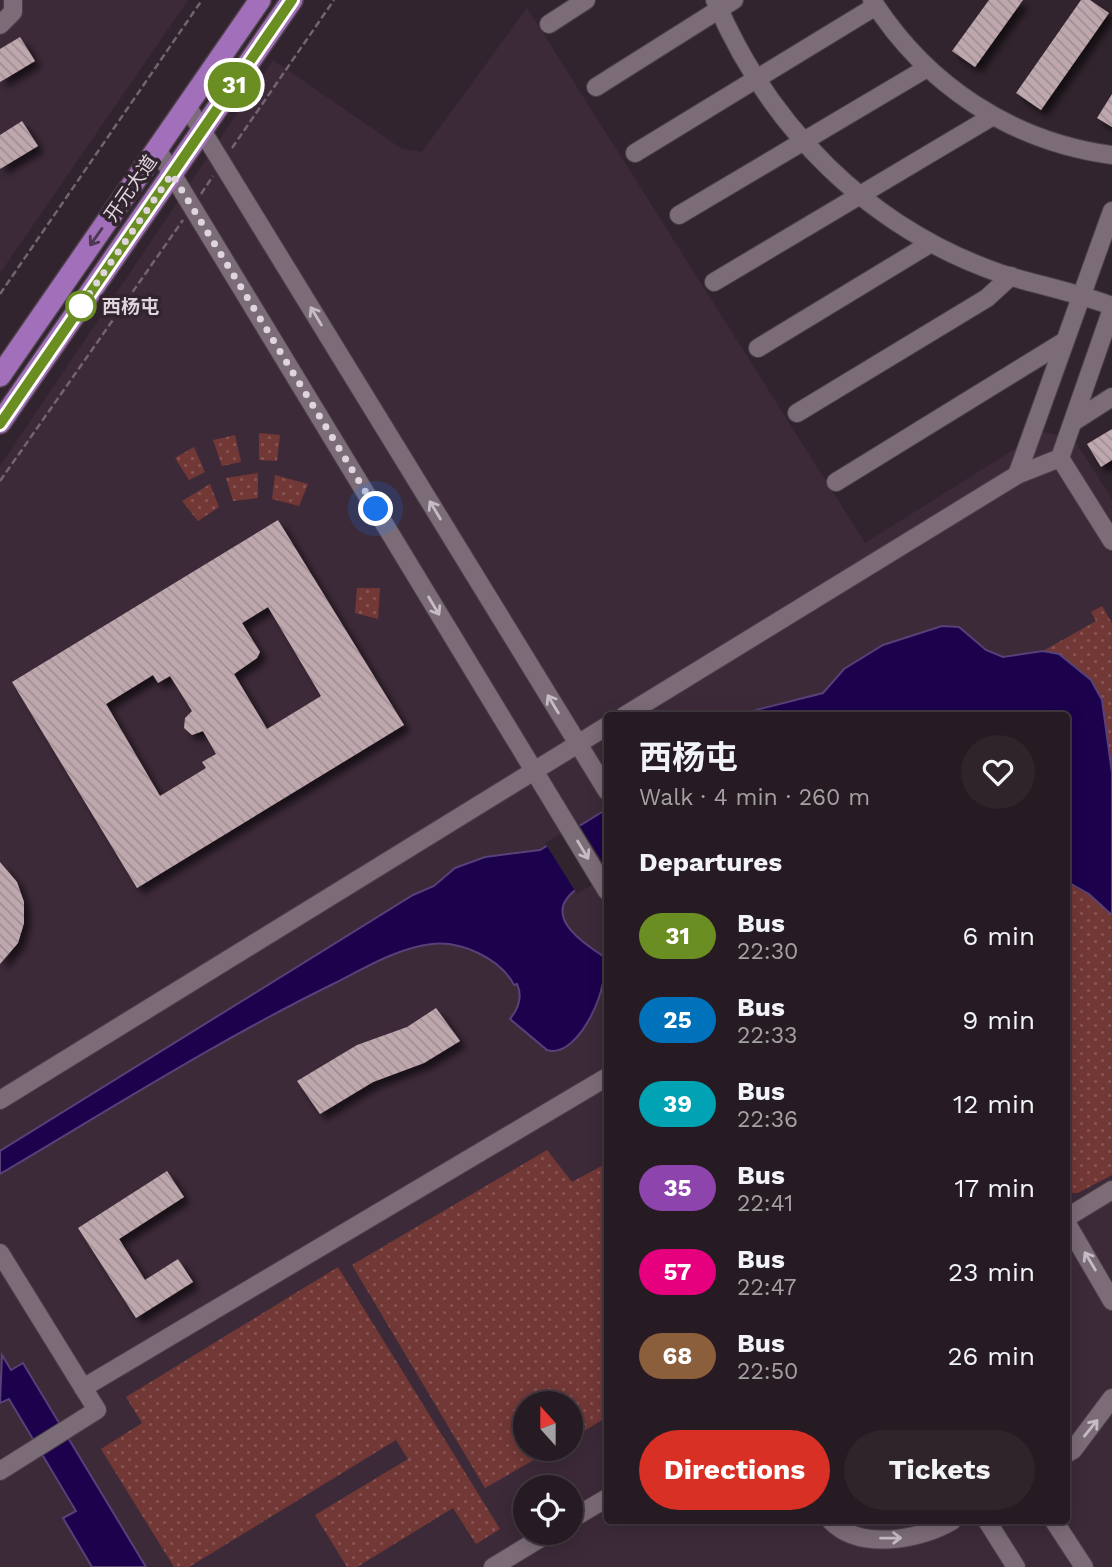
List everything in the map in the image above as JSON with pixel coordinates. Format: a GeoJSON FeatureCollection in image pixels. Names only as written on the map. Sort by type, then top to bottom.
{"type":"FeatureCollection","features":[{"type":"Feature","properties":{"kind":"main road","name":"开元大道"},"geometry":{"type":"LineString","coordinates":[[0,376],[260,0]]}},
{"type":"Feature","properties":{"kind":"main road","name":"开元大道"},"geometry":{"type":"LineString","coordinates":[[0,424],[292,0]]}},
{"type":"Feature","properties":{"kind":"street"},"geometry":{"type":"LineString","coordinates":[[0,25],[13,12],[13,0]]}},
{"type":"Feature","properties":{"kind":"street"},"geometry":{"type":"LineString","coordinates":[[549,24],[586,0]]}},
{"type":"Feature","properties":{"kind":"street"},"geometry":{"type":"LineString","coordinates":[[596,87],[723,3],[755,79],[803,142],[860,195],[930,243],[1011,276],[1081,295],[1112,307],[1060,458],[1017,475],[631,712]]}},
{"type":"Feature","properties":{"kind":"street"},"geometry":{"type":"LineString","coordinates":[[635,153],[874,3],[896,35],[927,68],[953,90],[993,116],[1046,140],[1112,155]]}},
{"type":"Feature","properties":{"kind":"street"},"geometry":{"type":"LineString","coordinates":[[679,215],[927,68]]}},
{"type":"Feature","properties":{"kind":"street"},"geometry":{"type":"LineString","coordinates":[[187,106],[604,785]]}},
{"type":"Feature","properties":{"kind":"street"},"geometry":{"type":"LineString","coordinates":[[714,282],[993,116]]}},
{"type":"Feature","properties":{"kind":"street"},"geometry":{"type":"LineString","coordinates":[[157,149],[604,886]]}},
{"type":"Feature","properties":{"kind":"street"},"geometry":{"type":"LineString","coordinates":[[1017,475],[1112,211]]}},
{"type":"Feature","properties":{"kind":"street"},"geometry":{"type":"LineString","coordinates":[[758,348],[930,243]]}},
{"type":"Feature","properties":{"kind":"street"},"geometry":{"type":"LineString","coordinates":[[797,413],[987,298],[1011,276]]}},
{"type":"Feature","properties":{"kind":"street"},"geometry":{"type":"LineString","coordinates":[[836,482],[1065,341]]}},
{"type":"Feature","properties":{"kind":"street"},"geometry":{"type":"LineString","coordinates":[[1073,422],[1112,397]]}},
{"type":"Feature","properties":{"kind":"street"},"geometry":{"type":"LineString","coordinates":[[1060,458],[1112,541]]}},
{"type":"Feature","properties":{"kind":"street"},"geometry":{"type":"LineString","coordinates":[[0,1100],[604,728]]}},
{"type":"Feature","properties":{"kind":"street"},"geometry":{"type":"LineString","coordinates":[[83,1388],[604,1079]]}},
{"type":"Feature","properties":{"kind":"street"},"geometry":{"type":"LineString","coordinates":[[1070,1217],[1112,1190]]}},
{"type":"Feature","properties":{"kind":"street"},"geometry":{"type":"LineString","coordinates":[[1070,1227],[1111,1296]]}},
{"type":"Feature","properties":{"kind":"street"},"geometry":{"type":"LineString","coordinates":[[0,1252],[97,1410],[0,1471]]}},
{"type":"Feature","properties":{"kind":"street"},"geometry":{"type":"LineString","coordinates":[[1070,1452],[1112,1398]]}},
{"type":"Feature","properties":{"kind":"street"},"geometry":{"type":"LineString","coordinates":[[583,1512],[604,1500]]}},
{"type":"Feature","properties":{"kind":"street"},"geometry":{"type":"LineString","coordinates":[[834,1524],[859,1537],[897,1539],[936,1530],[947,1524]]}},
{"type":"Feature","properties":{"kind":"street"},"geometry":{"type":"LineString","coordinates":[[989,1524],[1016,1567]]}},
{"type":"Feature","properties":{"kind":"street"},"geometry":{"type":"LineString","coordinates":[[1056,1524],[1084,1567]]}},
{"type":"Feature","properties":{"kind":"street"},"geometry":{"type":"LineString","coordinates":[[493,1567],[529,1545]]}},
{"type":"Feature","properties":{"kind":"path"},"geometry":{"type":"LineString","coordinates":[[0,294],[202,0]]}},
{"type":"Feature","properties":{"kind":"path"},"geometry":{"type":"LineString","coordinates":[[0,481],[334,0]]}},
{"type":"Feature","properties":{"kind":"shaded area"},"geometry":{"type":"Polygon","coordinates":[[[0,0],[188,0],[0,273],[0,0]]]}},
{"type":"Feature","properties":{"kind":"shaded area"},"geometry":{"type":"Polygon","coordinates":[[[527,8],[865,543],[1042,432],[1073,438],[1112,499],[1112,1567],[0,1567],[0,466],[273,60],[402,149],[422,152],[527,8]]]}},
{"type":"Feature","properties":{"kind":"shaded area"},"geometry":{"type":"Polygon","coordinates":[[[259,433],[280,435],[277,461],[259,460],[259,433]]]}},
{"type":"Feature","properties":{"kind":"shaded area"},"geometry":{"type":"Polygon","coordinates":[[[235,435],[241,462],[222,466],[213,440],[235,435]]]}},
{"type":"Feature","properties":{"kind":"shaded area"},"geometry":{"type":"Polygon","coordinates":[[[194,447],[205,472],[189,480],[175,458],[194,447]]]}},
{"type":"Feature","properties":{"kind":"shaded area"},"geometry":{"type":"Polygon","coordinates":[[[258,473],[258,498],[233,501],[226,478],[258,473]]]}},
{"type":"Feature","properties":{"kind":"shaded area"},"geometry":{"type":"Polygon","coordinates":[[[275,475],[308,484],[299,506],[272,499],[275,475]]]}},
{"type":"Feature","properties":{"kind":"shaded area"},"geometry":{"type":"Polygon","coordinates":[[[210,484],[219,507],[198,521],[182,501],[210,484]]]}},
{"type":"Feature","properties":{"kind":"shaded area"},"geometry":{"type":"Polygon","coordinates":[[[357,588],[380,588],[378,619],[355,613],[357,588]]]}},
{"type":"Feature","properties":{"kind":"shaded area"},"geometry":{"type":"Polygon","coordinates":[[[1102,606],[1112,623],[1112,773],[1100,705],[1095,692],[1076,668],[1064,659],[1043,651],[1096,621],[1091,612],[1102,606]]]}},
{"type":"Feature","properties":{"kind":"shaded area"},"geometry":{"type":"Polygon","coordinates":[[[942,626],[959,627],[986,650],[1003,657],[1043,651],[1059,654],[1091,680],[1102,700],[1112,773],[1112,915],[1089,894],[1070,883],[1070,712],[749,712],[823,693],[844,669],[883,645],[942,626]]]}},
{"type":"Feature","properties":{"kind":"shaded area"},"geometry":{"type":"Polygon","coordinates":[[[604,811],[604,873],[577,888],[563,905],[563,914],[571,931],[603,956],[604,962],[603,983],[598,1000],[581,1032],[571,1043],[559,1050],[547,1050],[510,1019],[519,1002],[519,989],[490,959],[455,945],[419,946],[381,960],[248,1028],[0,1174],[0,1151],[413,895],[434,886],[455,868],[485,857],[540,850],[604,811]]]}},
{"type":"Feature","properties":{"kind":"shaded area"},"geometry":{"type":"Polygon","coordinates":[[[1070,883],[1089,894],[1112,915],[1112,1175],[1078,1193],[1070,1193],[1070,883]]]}},
{"type":"Feature","properties":{"kind":"shaded area"},"geometry":{"type":"Polygon","coordinates":[[[547,1150],[572,1182],[604,1165],[604,1419],[583,1432],[583,1391],[513,1391],[513,1461],[532,1461],[485,1488],[352,1265],[547,1150]]]}},
{"type":"Feature","properties":{"kind":"shaded area"},"geometry":{"type":"Polygon","coordinates":[[[338,1267],[500,1529],[476,1544],[453,1508],[357,1567],[347,1567],[315,1515],[408,1459],[396,1440],[189,1567],[174,1567],[101,1449],[142,1423],[126,1397],[338,1267]]]}},
{"type":"Feature","properties":{"kind":"shaded area"},"geometry":{"type":"Polygon","coordinates":[[[2,1355],[11,1370],[23,1363],[146,1567],[92,1567],[63,1518],[76,1511],[9,1399],[0,1403],[2,1355]]]}},
{"type":"Feature","properties":{"kind":"pier"},"geometry":{"type":"Polygon","coordinates":[[[578,823],[604,864],[604,877],[577,894],[545,843],[578,823]]]}},
{"type":"Feature","properties":{"kind":"building"},"geometry":{"type":"Polygon","coordinates":[[[989,0],[1023,0],[975,67],[952,51],[989,0]]]}},
{"type":"Feature","properties":{"kind":"building"},"geometry":{"type":"Polygon","coordinates":[[[1081,0],[1090,0],[1109,13],[1041,110],[1016,93],[1081,0]]]}},
{"type":"Feature","properties":{"kind":"building"},"geometry":{"type":"Polygon","coordinates":[[[20,37],[35,61],[0,82],[0,49],[20,37]]]}},
{"type":"Feature","properties":{"kind":"building"},"geometry":{"type":"Polygon","coordinates":[[[1112,94],[1112,127],[1097,118],[1112,94]]]}},
{"type":"Feature","properties":{"kind":"building"},"geometry":{"type":"Polygon","coordinates":[[[22,121],[38,146],[0,169],[0,135],[22,121]]]}},
{"type":"Feature","properties":{"kind":"building"},"geometry":{"type":"Polygon","coordinates":[[[1112,429],[1112,460],[1101,467],[1087,444],[1112,429]]]}},
{"type":"Feature","properties":{"kind":"building"},"geometry":{"type":"Polygon","coordinates":[[[278,520],[404,725],[137,888],[12,682],[278,520]],[[268,607],[242,623],[260,652],[257,658],[234,674],[267,729],[321,696],[268,607]],[[153,675],[106,704],[160,796],[206,768],[202,762],[216,754],[203,731],[192,735],[184,728],[185,718],[192,711],[170,676],[158,683],[153,675]]]}},
{"type":"Feature","properties":{"kind":"building"},"geometry":{"type":"Polygon","coordinates":[[[0,862],[17,882],[24,902],[24,923],[18,943],[0,964],[0,862]]]}},
{"type":"Feature","properties":{"kind":"building"},"geometry":{"type":"Polygon","coordinates":[[[436,1008],[460,1041],[424,1063],[373,1082],[320,1114],[297,1081],[357,1045],[407,1027],[436,1008]]]}},
{"type":"Feature","properties":{"kind":"building"},"geometry":{"type":"Polygon","coordinates":[[[167,1171],[184,1197],[119,1239],[145,1280],[178,1259],[193,1282],[136,1318],[78,1228],[167,1171]]]}},
{"type":"Feature","properties":{"kind":"bus line","name":"31"},"geometry":{"type":"LineString","coordinates":[[0,424],[292,0]]}},
{"type":"Feature","properties":{"kind":"place","name":"西杨屯"},"geometry":{"type":"Point","coordinates":[81,306]}},
{"type":"Feature","properties":{"kind":"route"},"geometry":{"type":"LineString","coordinates":[[81,306],[78,310],[172,174],[376,509]]}}]}
